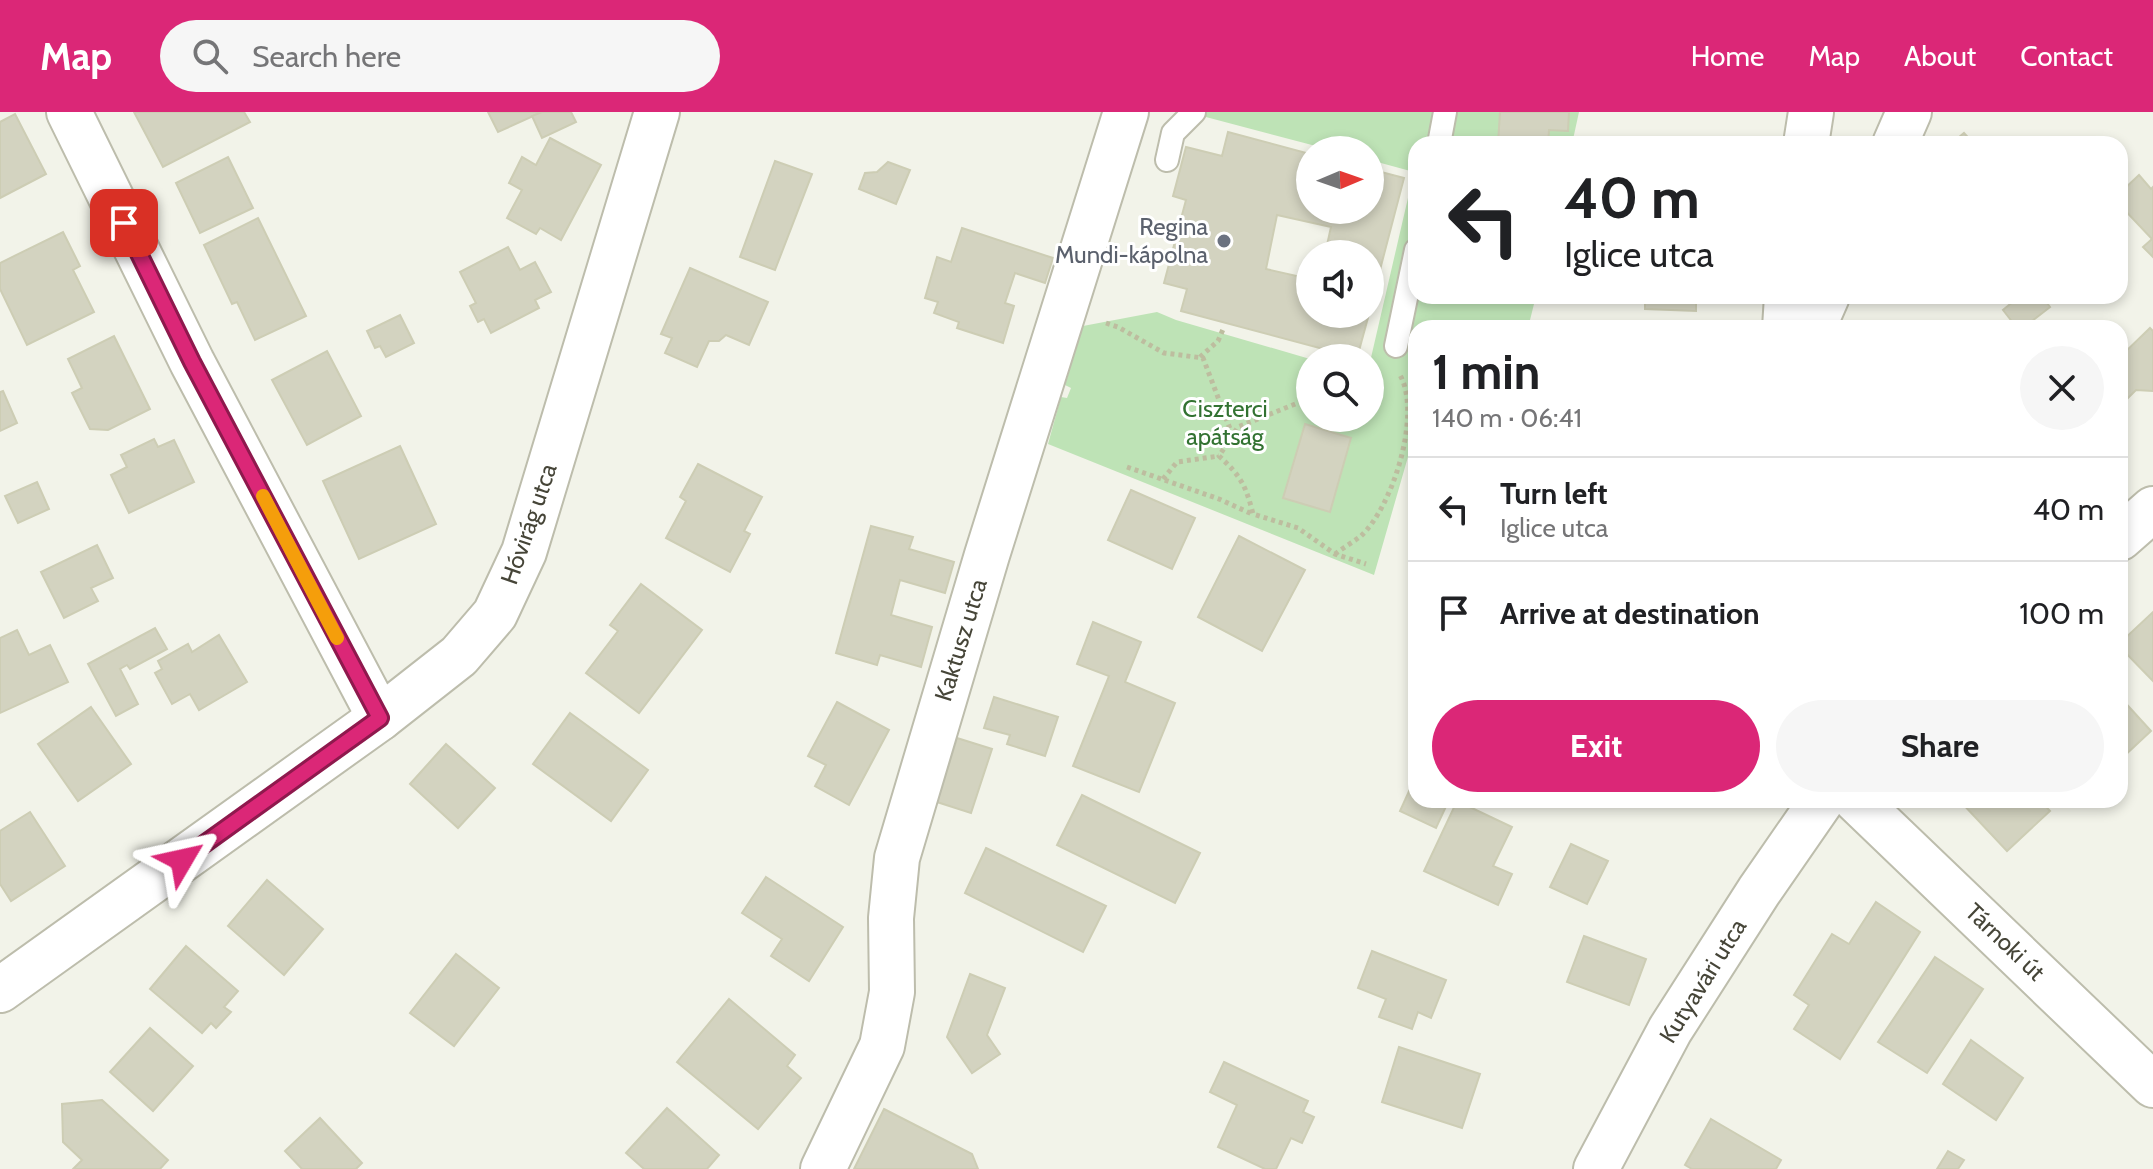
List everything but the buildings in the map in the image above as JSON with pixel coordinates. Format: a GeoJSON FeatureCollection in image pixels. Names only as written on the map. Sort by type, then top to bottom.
{"type":"FeatureCollection","features":[{"type":"Feature","properties":{"kind":"street"},"geometry":{"type":"LineString","coordinates":[[69,112],[192,362],[380,718]]}},
{"type":"Feature","properties":{"kind":"street","name":"Hóvirág utca"},"geometry":{"type":"LineString","coordinates":[[3,982],[380,718],[459,656],[495,614],[524,552],[657,112]]}},
{"type":"Feature","properties":{"kind":"street","name":"Kaktusz utca"},"geometry":{"type":"LineString","coordinates":[[823,1169],[882,1046],[892,992],[891,918],[897,858],[987,555],[1126,112]]}},
{"type":"Feature","properties":{"kind":"street"},"geometry":{"type":"LineString","coordinates":[[1807,136],[1811,112]]}},
{"type":"Feature","properties":{"kind":"street"},"geometry":{"type":"LineString","coordinates":[[1898,136],[1909,112]]}},
{"type":"Feature","properties":{"kind":"street"},"geometry":{"type":"LineString","coordinates":[[2128,531],[2153,509]]}},
{"type":"Feature","properties":{"kind":"street","name":"Kutyavári utca"},"geometry":{"type":"LineString","coordinates":[[1596,1169],[1670,1030],[1816,808]]}},
{"type":"Feature","properties":{"kind":"street","name":"Tárnoki út"},"geometry":{"type":"LineString","coordinates":[[1864,808],[2153,1085]]}},
{"type":"Feature","properties":{"kind":"lane"},"geometry":{"type":"LineString","coordinates":[[1167,160],[1173,133],[1194,112]]}},
{"type":"Feature","properties":{"kind":"lane"},"geometry":{"type":"LineString","coordinates":[[1440,136],[1445,112]]}},
{"type":"Feature","properties":{"kind":"lane"},"geometry":{"type":"LineString","coordinates":[[1396,346],[1408,288]]}},
{"type":"Feature","properties":{"kind":"path"},"geometry":{"type":"LineString","coordinates":[[1106,323],[1164,353],[1203,358],[1233,435]]}},
{"type":"Feature","properties":{"kind":"path"},"geometry":{"type":"LineString","coordinates":[[1200,358],[1218,341],[1224,327]]}},
{"type":"Feature","properties":{"kind":"path"},"geometry":{"type":"LineString","coordinates":[[1335,554],[1362,534],[1386,502],[1408,430],[1407,388],[1396,369]]}},
{"type":"Feature","properties":{"kind":"path"},"geometry":{"type":"LineString","coordinates":[[1163,479],[1177,462],[1219,456],[1238,427],[1296,404]]}},
{"type":"Feature","properties":{"kind":"path"},"geometry":{"type":"LineString","coordinates":[[1219,456],[1238,473],[1247,490],[1253,514]]}},
{"type":"Feature","properties":{"kind":"path"},"geometry":{"type":"LineString","coordinates":[[1127,467],[1298,528],[1335,554],[1366,564]]}},
{"type":"Feature","properties":{"kind":"green space","name":"Ciszterci apátság"},"geometry":{"type":"Polygon","coordinates":[[[1187,112],[1579,112],[1574,136],[1408,136],[1408,170],[1384,164],[1384,136],[1296,136],[1296,141],[1187,112]]]}},
{"type":"Feature","properties":{"kind":"green space","name":"Ciszterci apátság"},"geometry":{"type":"Polygon","coordinates":[[[1408,198],[1408,304],[1534,304],[1530,320],[1408,320],[1408,457],[1374,575],[1048,444],[1061,397],[1067,398],[1071,388],[1065,385],[1083,326],[1157,312],[1296,355],[1296,432],[1384,432],[1384,344],[1374,344],[1378,328],[1384,328],[1384,302],[1408,198]]]}},
{"type":"Feature","properties":{"kind":"slow traffic"},"geometry":{"type":"LineString","coordinates":[[263,496],[337,638]]}},
{"type":"Feature","properties":{"kind":"place","name":"Regina Mundi-kápolna"},"geometry":{"type":"Point","coordinates":[1224,241]}},
{"type":"Feature","properties":{"kind":"route"},"geometry":{"type":"LineString","coordinates":[[124,223],[192,362],[380,718],[182,860]]}}]}
